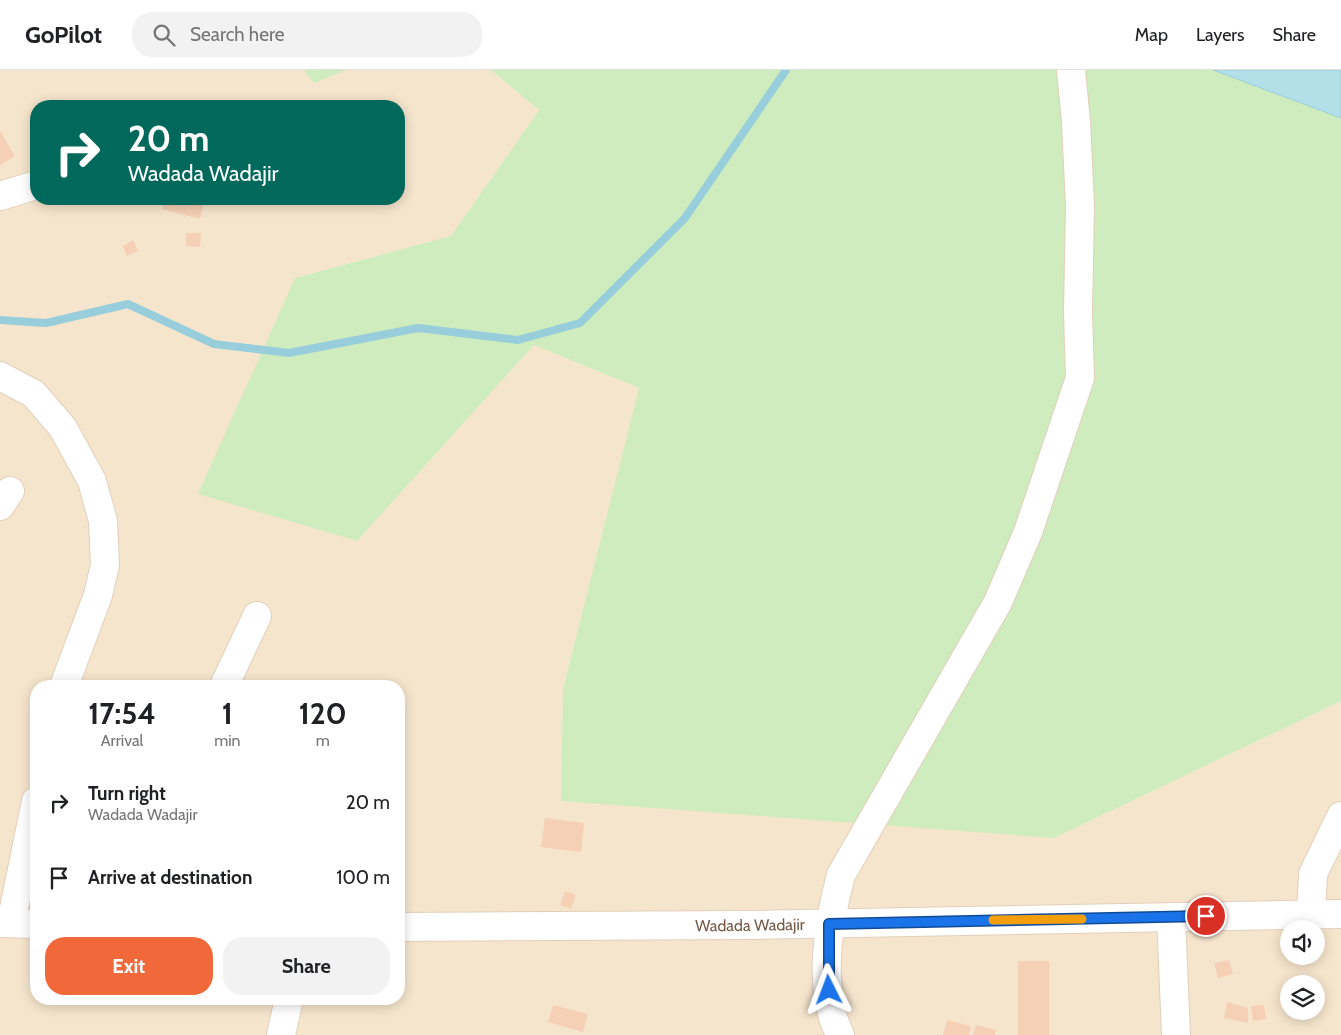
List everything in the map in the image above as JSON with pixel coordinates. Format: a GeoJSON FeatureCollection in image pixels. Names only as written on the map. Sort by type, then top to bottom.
{"type":"FeatureCollection","features":[{"type":"Feature","properties":{"kind":"street"},"geometry":{"type":"LineString","coordinates":[[840,1035],[831,1009],[828,972],[829,924],[841,874],[962,668],[1014,570],[1080,378],[1078,312],[1080,206],[1076,122],[1071,70]]}},
{"type":"Feature","properties":{"kind":"street"},"geometry":{"type":"LineString","coordinates":[[0,196],[30,187]]}},
{"type":"Feature","properties":{"kind":"street"},"geometry":{"type":"LineString","coordinates":[[0,376],[34,394],[63,428],[92,481],[103,521],[105,565],[98,595],[66,680]]}},
{"type":"Feature","properties":{"kind":"street"},"geometry":{"type":"LineString","coordinates":[[227,680],[257,616]]}},
{"type":"Feature","properties":{"kind":"street"},"geometry":{"type":"LineString","coordinates":[[1311,914],[1313,874],[1341,816]]}},
{"type":"Feature","properties":{"kind":"street"},"geometry":{"type":"LineString","coordinates":[[16,924],[30,838]]}},
{"type":"Feature","properties":{"kind":"street","name":"Wadada Wadajir"},"geometry":{"type":"LineString","coordinates":[[405,927],[829,924],[1341,914]]}},
{"type":"Feature","properties":{"kind":"street"},"geometry":{"type":"LineString","coordinates":[[1171,917],[1176,1035]]}},
{"type":"Feature","properties":{"kind":"street"},"geometry":{"type":"LineString","coordinates":[[281,1035],[287,1005]]}},
{"type":"Feature","properties":{"kind":"shaded area"},"geometry":{"type":"Polygon","coordinates":[[[0,70],[304,70],[315,82],[346,70],[491,70],[539,110],[451,236],[295,278],[357,541],[534,345],[639,388],[563,689],[1054,838],[1341,701],[1341,1035],[0,1035],[0,70]]]}},
{"type":"Feature","properties":{"kind":"green space"},"geometry":{"type":"Polygon","coordinates":[[[304,70],[346,70],[314,83],[304,70]]]}},
{"type":"Feature","properties":{"kind":"green space"},"geometry":{"type":"Polygon","coordinates":[[[491,70],[1213,70],[1341,118],[1341,701],[1054,838],[561,801],[563,689],[639,388],[534,345],[357,541],[198,494],[295,278],[451,236],[539,110],[491,70]]]}},
{"type":"Feature","properties":{"kind":"water"},"geometry":{"type":"Polygon","coordinates":[[[1213,70],[1341,70],[1341,118],[1213,70]]]}},
{"type":"Feature","properties":{"kind":"building"},"geometry":{"type":"Polygon","coordinates":[[[0,131],[15,156],[0,165],[0,131]]]}},
{"type":"Feature","properties":{"kind":"building"},"geometry":{"type":"Polygon","coordinates":[[[163,205],[204,205],[200,219],[162,209],[163,205]]]}},
{"type":"Feature","properties":{"kind":"building"},"geometry":{"type":"Polygon","coordinates":[[[186,233],[201,233],[200,247],[186,246],[186,233]]]}},
{"type":"Feature","properties":{"kind":"building"},"geometry":{"type":"Polygon","coordinates":[[[133,240],[138,251],[127,256],[123,246],[133,240]]]}},
{"type":"Feature","properties":{"kind":"building"},"geometry":{"type":"Polygon","coordinates":[[[545,818],[584,823],[581,852],[541,847],[545,818]]]}},
{"type":"Feature","properties":{"kind":"building"},"geometry":{"type":"Polygon","coordinates":[[[565,891],[576,895],[571,909],[560,905],[565,891]]]}},
{"type":"Feature","properties":{"kind":"building"},"geometry":{"type":"Polygon","coordinates":[[[1229,960],[1233,974],[1218,978],[1214,963],[1229,960]]]}},
{"type":"Feature","properties":{"kind":"building"},"geometry":{"type":"Polygon","coordinates":[[[1018,961],[1049,961],[1049,1035],[1018,1035],[1018,961]]]}},
{"type":"Feature","properties":{"kind":"building"},"geometry":{"type":"Polygon","coordinates":[[[1227,1002],[1248,1008],[1248,1023],[1224,1018],[1227,1002]]]}},
{"type":"Feature","properties":{"kind":"building"},"geometry":{"type":"Polygon","coordinates":[[[553,1005],[588,1014],[583,1032],[548,1022],[553,1005]]]}},
{"type":"Feature","properties":{"kind":"building"},"geometry":{"type":"Polygon","coordinates":[[[1264,1005],[1266,1019],[1253,1021],[1251,1006],[1264,1005]]]}},
{"type":"Feature","properties":{"kind":"building"},"geometry":{"type":"Polygon","coordinates":[[[947,1020],[971,1026],[969,1035],[943,1035],[947,1020]]]}},
{"type":"Feature","properties":{"kind":"building"},"geometry":{"type":"Polygon","coordinates":[[[976,1025],[996,1030],[995,1035],[973,1035],[976,1025]]]}},
{"type":"Feature","properties":{"kind":"waterway"},"geometry":{"type":"LineString","coordinates":[[0,320],[46,323],[128,304],[214,344],[289,353],[418,328],[518,340],[580,323],[685,218],[786,70]]}},
{"type":"Feature","properties":{"kind":"slow traffic"},"geometry":{"type":"LineString","coordinates":[[993,920],[1082,919]]}},
{"type":"Feature","properties":{"kind":"route"},"geometry":{"type":"LineString","coordinates":[[829,990],[829,924],[1206,916]]}}]}
